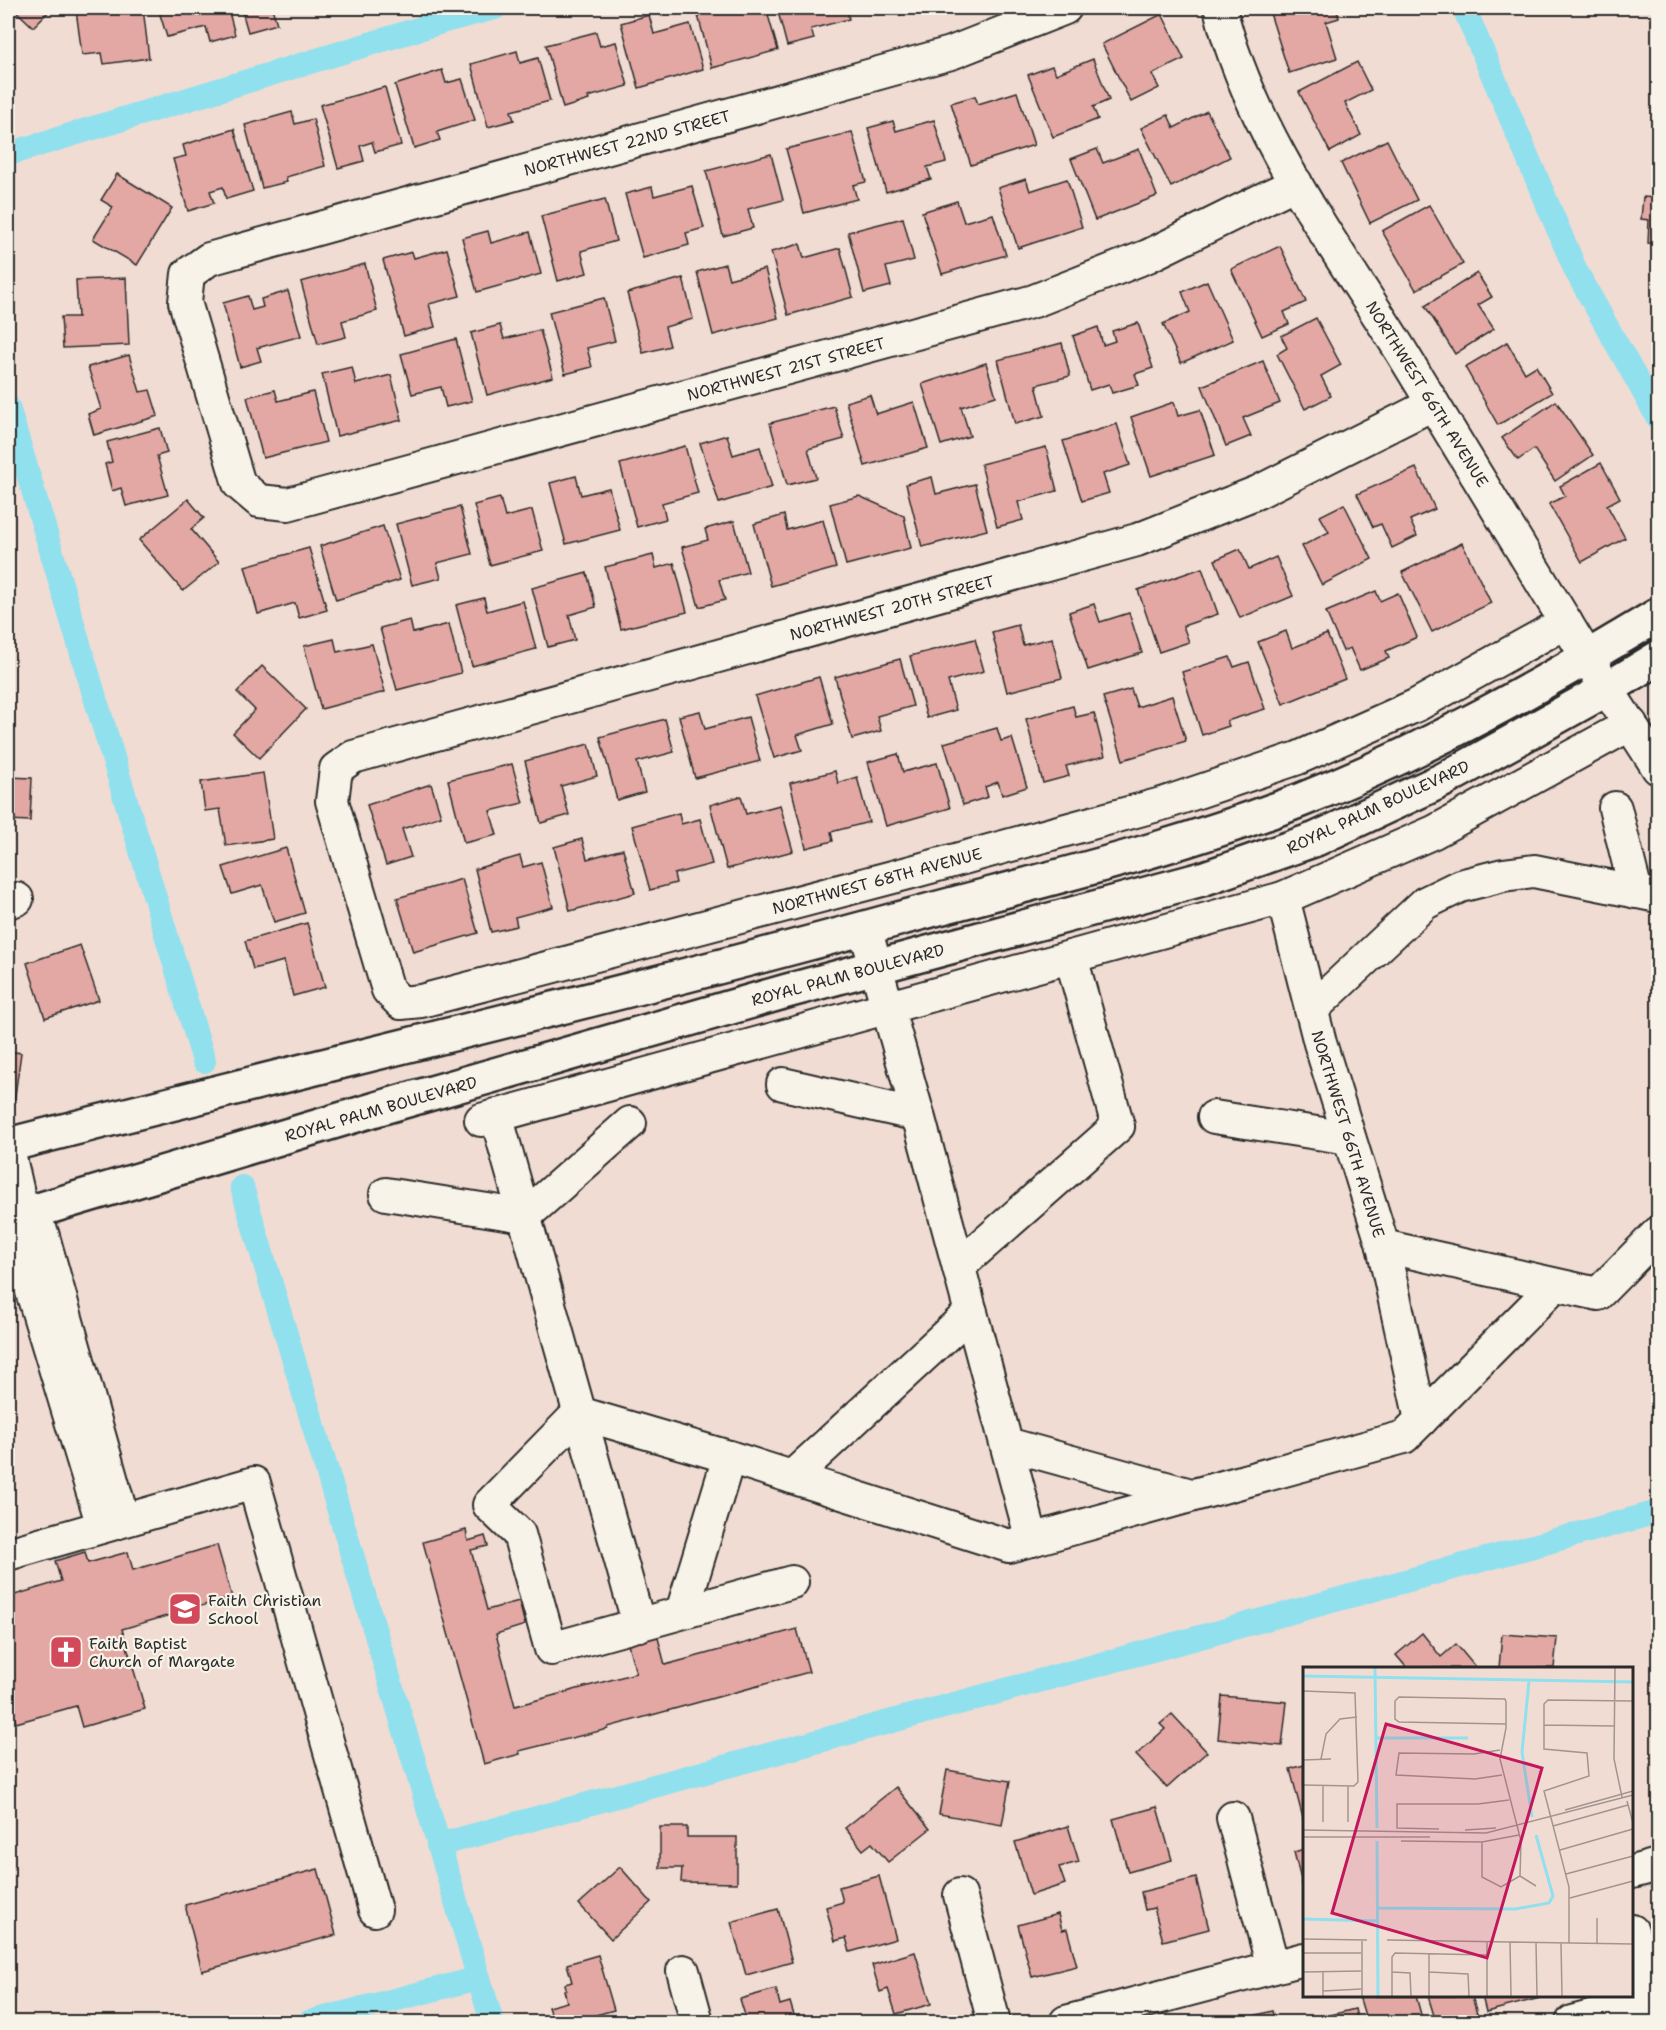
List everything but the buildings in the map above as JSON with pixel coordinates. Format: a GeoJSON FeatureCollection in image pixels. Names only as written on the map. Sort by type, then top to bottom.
{"type":"FeatureCollection","features":[{"type":"Feature","properties":{"kind":"main road"},"geometry":{"type":"LineString","coordinates":[[8,1147],[774,953],[1188,840],[1301,800],[1426,745],[1587,658],[1659,615]]}},
{"type":"Feature","properties":{"kind":"main road","name":"ROYAL PALM BOULEVARD"},"geometry":{"type":"LineString","coordinates":[[15,1217],[382,1107],[876,967],[1202,879],[1316,839],[1443,780],[1659,658]]}},
{"type":"Feature","properties":{"kind":"street","name":"NORTHWEST 22ND STREET"},"geometry":{"type":"LineString","coordinates":[[259,501],[239,484],[185,302],[188,274],[208,259],[951,53],[1065,8]]}},
{"type":"Feature","properties":{"kind":"street","name":"NORTHWEST 66TH AVENUE"},"geometry":{"type":"LineString","coordinates":[[1220,8],[1226,32],[1256,110],[1296,183],[1587,658],[1659,768]]}},
{"type":"Feature","properties":{"kind":"street","name":"NORTHWEST 21ST STREET"},"geometry":{"type":"LineString","coordinates":[[259,501],[288,504],[1034,301],[1148,256],[1296,183]]}},
{"type":"Feature","properties":{"kind":"street","name":"NORTHWEST 20TH STREET"},"geometry":{"type":"LineString","coordinates":[[336,769],[353,757],[1137,540],[1257,492],[1433,404]]}},
{"type":"Feature","properties":{"kind":"street","name":"NORTHWEST 68TH AVENUE"},"geometry":{"type":"LineString","coordinates":[[336,769],[332,801],[388,990],[401,1003],[421,1002],[1165,803],[1298,758],[1406,710],[1566,622]]}},
{"type":"Feature","properties":{"kind":"street"},"geometry":{"type":"LineString","coordinates":[[639,1625],[525,1216],[489,1117],[1283,898],[1434,832],[1631,724]]}},
{"type":"Feature","properties":{"kind":"street"},"geometry":{"type":"LineString","coordinates":[[1615,808],[1647,894]]}},
{"type":"Feature","properties":{"kind":"street"},"geometry":{"type":"LineString","coordinates":[[1311,1010],[1425,903],[1460,886],[1503,875],[1534,872],[1647,894]]}},
{"type":"Feature","properties":{"kind":"street","name":"NORTHWEST 66TH AVENUE"},"geometry":{"type":"LineString","coordinates":[[1283,898],[1311,1010],[1383,1246],[1598,1294],[1653,1250]]}},
{"type":"Feature","properties":{"kind":"street"},"geometry":{"type":"LineString","coordinates":[[865,928],[889,1007],[1032,1540]]}},
{"type":"Feature","properties":{"kind":"street"},"geometry":{"type":"LineString","coordinates":[[959,1266],[1118,1126],[1071,957]]}},
{"type":"Feature","properties":{"kind":"street"},"geometry":{"type":"LineString","coordinates":[[783,1084],[918,1115]]}},
{"type":"Feature","properties":{"kind":"street"},"geometry":{"type":"LineString","coordinates":[[1214,1117],[1349,1138]]}},
{"type":"Feature","properties":{"kind":"street"},"geometry":{"type":"LineString","coordinates":[[525,1216],[630,1123]]}},
{"type":"Feature","properties":{"kind":"street"},"geometry":{"type":"LineString","coordinates":[[8,1147],[15,1217],[42,1233],[113,1523]]}},
{"type":"Feature","properties":{"kind":"street"},"geometry":{"type":"LineString","coordinates":[[386,1194],[525,1216]]}},
{"type":"Feature","properties":{"kind":"street"},"geometry":{"type":"LineString","coordinates":[[1383,1246],[1421,1420]]}},
{"type":"Feature","properties":{"kind":"street"},"geometry":{"type":"LineString","coordinates":[[579,1413],[729,1457],[1009,1546],[1404,1437],[1555,1285]]}},
{"type":"Feature","properties":{"kind":"street"},"geometry":{"type":"LineString","coordinates":[[792,1477],[970,1312]]}},
{"type":"Feature","properties":{"kind":"street"},"geometry":{"type":"LineString","coordinates":[[579,1413],[489,1505],[519,1534],[551,1649],[792,1582]]}},
{"type":"Feature","properties":{"kind":"street"},"geometry":{"type":"LineString","coordinates":[[1007,1444],[1192,1496]]}},
{"type":"Feature","properties":{"kind":"street"},"geometry":{"type":"LineString","coordinates":[[682,1612],[729,1457]]}},
{"type":"Feature","properties":{"kind":"street"},"geometry":{"type":"LineString","coordinates":[[8,1554],[254,1483],[375,1910]]}},
{"type":"Feature","properties":{"kind":"street"},"geometry":{"type":"LineString","coordinates":[[1233,1818],[1273,1967]]}},
{"type":"Feature","properties":{"kind":"street"},"geometry":{"type":"LineString","coordinates":[[1633,1872],[1659,1865]]}},
{"type":"Feature","properties":{"kind":"street"},"geometry":{"type":"LineString","coordinates":[[960,1895],[994,2022]]}},
{"type":"Feature","properties":{"kind":"street"},"geometry":{"type":"LineString","coordinates":[[1572,2022],[1655,2012],[1633,1935]]}},
{"type":"Feature","properties":{"kind":"street"},"geometry":{"type":"LineString","coordinates":[[1066,2022],[1303,1960]]}},
{"type":"Feature","properties":{"kind":"street"},"geometry":{"type":"LineString","coordinates":[[683,1971],[698,2022]]}},
{"type":"Feature","properties":{"kind":"waterway"},"geometry":{"type":"LineString","coordinates":[[8,154],[445,21],[495,8]]}},
{"type":"Feature","properties":{"kind":"waterway"},"geometry":{"type":"LineString","coordinates":[[1464,8],[1576,271],[1658,418]]}},
{"type":"Feature","properties":{"kind":"waterway"},"geometry":{"type":"LineString","coordinates":[[8,407],[204,1061]]}},
{"type":"Feature","properties":{"kind":"waterway"},"geometry":{"type":"LineString","coordinates":[[242,1187],[492,2022]]}},
{"type":"Feature","properties":{"kind":"waterway"},"geometry":{"type":"LineString","coordinates":[[438,1845],[1658,1512]]}},
{"type":"Feature","properties":{"kind":"waterway"},"geometry":{"type":"LineString","coordinates":[[309,2022],[479,1978]]}},
{"type":"Feature","properties":{"kind":"place","name":"Faith Christian School"},"geometry":{"type":"Point","coordinates":[185,1609]}},
{"type":"Feature","properties":{"kind":"place","name":"Faith Baptist Church of Margate"},"geometry":{"type":"Point","coordinates":[66,1652]}}]}
